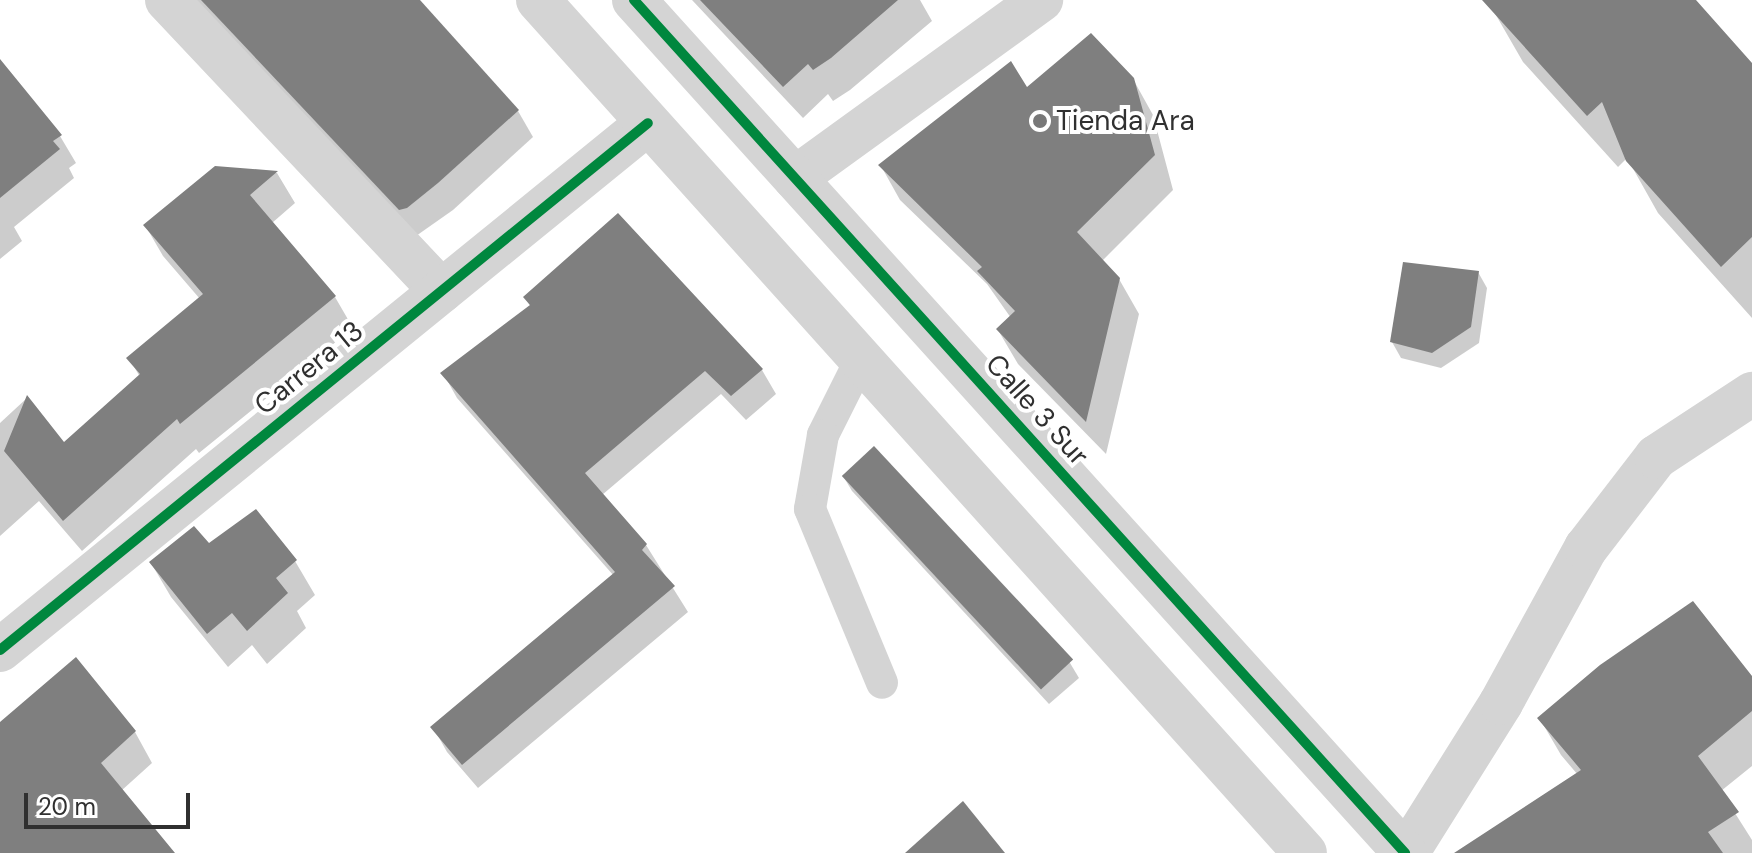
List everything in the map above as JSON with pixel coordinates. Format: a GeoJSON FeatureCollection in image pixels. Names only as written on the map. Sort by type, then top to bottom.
{"type":"FeatureCollection","features":[{"type":"Feature","properties":{"kind":"street"},"geometry":{"type":"LineString","coordinates":[[167,0],[441,291]]}},
{"type":"Feature","properties":{"kind":"street"},"geometry":{"type":"LineString","coordinates":[[538,0],[1305,853]]}},
{"type":"Feature","properties":{"kind":"street","name":"Calle 3 Sur"},"geometry":{"type":"LineString","coordinates":[[634,0],[1406,853]]}},
{"type":"Feature","properties":{"kind":"street"},"geometry":{"type":"LineString","coordinates":[[795,178],[1026,4]]}},
{"type":"Feature","properties":{"kind":"street","name":"Carrera 13"},"geometry":{"type":"LineString","coordinates":[[0,650],[648,123]]}},
{"type":"Feature","properties":{"kind":"street"},"geometry":{"type":"LineString","coordinates":[[1406,853],[1501,703],[1586,548],[1656,457],[1752,394]]}},
{"type":"Feature","properties":{"kind":"lane"},"geometry":{"type":"LineString","coordinates":[[861,359],[823,435],[810,509],[882,683]]}},
{"type":"Feature","properties":{"kind":"building"},"geometry":{"type":"Polygon","coordinates":[[[201,0],[420,0],[519,110],[438,183],[407,208],[399,210],[201,0]]]}},
{"type":"Feature","properties":{"kind":"building"},"geometry":{"type":"Polygon","coordinates":[[[700,0],[898,0],[831,58],[813,70],[808,64],[783,87],[700,0]]]}},
{"type":"Feature","properties":{"kind":"building"},"geometry":{"type":"Polygon","coordinates":[[[1482,0],[1696,0],[1752,63],[1752,237],[1721,267],[1626,161],[1602,102],[1587,116],[1482,0]]]}},
{"type":"Feature","properties":{"kind":"building","name":"Tienda Ara"},"geometry":{"type":"Polygon","coordinates":[[[1091,33],[1134,78],[1155,155],[1077,232],[1120,278],[1086,422],[996,329],[1015,311],[977,271],[982,267],[878,165],[1011,61],[1027,87],[1091,33]]]}},
{"type":"Feature","properties":{"kind":"building"},"geometry":{"type":"Polygon","coordinates":[[[0,59],[62,135],[53,141],[60,149],[0,198],[0,59]]]}},
{"type":"Feature","properties":{"kind":"building"},"geometry":{"type":"Polygon","coordinates":[[[215,166],[278,171],[250,195],[336,296],[180,424],[177,419],[63,521],[4,451],[27,395],[64,442],[140,374],[126,358],[203,294],[143,225],[215,166]]]}},
{"type":"Feature","properties":{"kind":"building"},"geometry":{"type":"Polygon","coordinates":[[[618,213],[763,369],[731,396],[705,371],[585,473],[647,544],[642,550],[675,586],[462,765],[430,727],[615,572],[440,373],[530,305],[523,297],[618,213]]]}},
{"type":"Feature","properties":{"kind":"building"},"geometry":{"type":"Polygon","coordinates":[[[1403,262],[1479,271],[1471,327],[1432,353],[1390,342],[1403,262]]]}},
{"type":"Feature","properties":{"kind":"building"},"geometry":{"type":"Polygon","coordinates":[[[874,446],[1073,660],[1041,690],[842,476],[874,446]]]}},
{"type":"Feature","properties":{"kind":"building"},"geometry":{"type":"Polygon","coordinates":[[[256,509],[297,560],[276,578],[288,593],[247,631],[232,613],[207,634],[149,562],[194,526],[209,543],[256,509]]]}},
{"type":"Feature","properties":{"kind":"building"},"geometry":{"type":"Polygon","coordinates":[[[1693,601],[1752,676],[1752,711],[1698,756],[1739,812],[1708,832],[1723,853],[1454,853],[1581,770],[1537,718],[1600,665],[1693,601]]]}},
{"type":"Feature","properties":{"kind":"building"},"geometry":{"type":"Polygon","coordinates":[[[76,657],[136,731],[101,763],[175,853],[0,853],[0,722],[76,657]]]}},
{"type":"Feature","properties":{"kind":"building"},"geometry":{"type":"Polygon","coordinates":[[[963,801],[1005,853],[905,853],[963,801]]]}},
{"type":"Feature","properties":{"kind":"cycle path"},"geometry":{"type":"LineString","coordinates":[[634,0],[1405,853]]}},
{"type":"Feature","properties":{"kind":"cycle path"},"geometry":{"type":"LineString","coordinates":[[0,650],[648,123]]}},
{"type":"Feature","properties":{"kind":"place","name":"Tienda Ara"},"geometry":{"type":"Point","coordinates":[1040,121]}}]}
